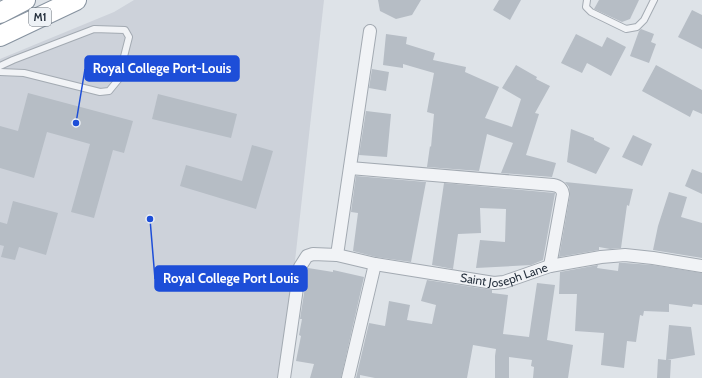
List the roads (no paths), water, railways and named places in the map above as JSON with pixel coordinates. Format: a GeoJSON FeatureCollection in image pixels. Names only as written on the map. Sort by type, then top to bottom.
{"type":"FeatureCollection","features":[{"type":"Feature","properties":{"kind":"highway","name":"M1"},"geometry":{"type":"LineString","coordinates":[[0,13],[25,0]]}},
{"type":"Feature","properties":{"kind":"highway","name":"M1"},"geometry":{"type":"LineString","coordinates":[[0,36],[76,0]]}},
{"type":"Feature","properties":{"kind":"street"},"geometry":{"type":"LineString","coordinates":[[337,255],[370,31]]}},
{"type":"Feature","properties":{"kind":"street"},"geometry":{"type":"LineString","coordinates":[[350,168],[553,184],[558,186],[561,188],[563,194],[550,266]]}},
{"type":"Feature","properties":{"kind":"street","name":"Saint Joseph Lane"},"geometry":{"type":"LineString","coordinates":[[284,378],[300,267],[307,256],[313,254],[337,255],[375,264],[494,283],[504,282],[550,266],[601,257],[625,255],[702,266]]}},
{"type":"Feature","properties":{"kind":"street"},"geometry":{"type":"LineString","coordinates":[[348,378],[375,264]]}},
{"type":"Feature","properties":{"kind":"lane"},"geometry":{"type":"LineString","coordinates":[[587,0],[586,6],[591,12],[626,29],[637,27],[644,20],[654,0]]}},
{"type":"Feature","properties":{"kind":"lane"},"geometry":{"type":"LineString","coordinates":[[0,66],[94,29],[125,30],[129,37],[118,80],[109,91],[100,92],[24,73],[0,72]]}},
{"type":"Feature","properties":{"kind":"place","name":"Royal College Port-Louis"},"geometry":{"type":"Point","coordinates":[76,123]}},
{"type":"Feature","properties":{"kind":"place","name":"Royal College Port Louis"},"geometry":{"type":"Point","coordinates":[150,219]}}]}
